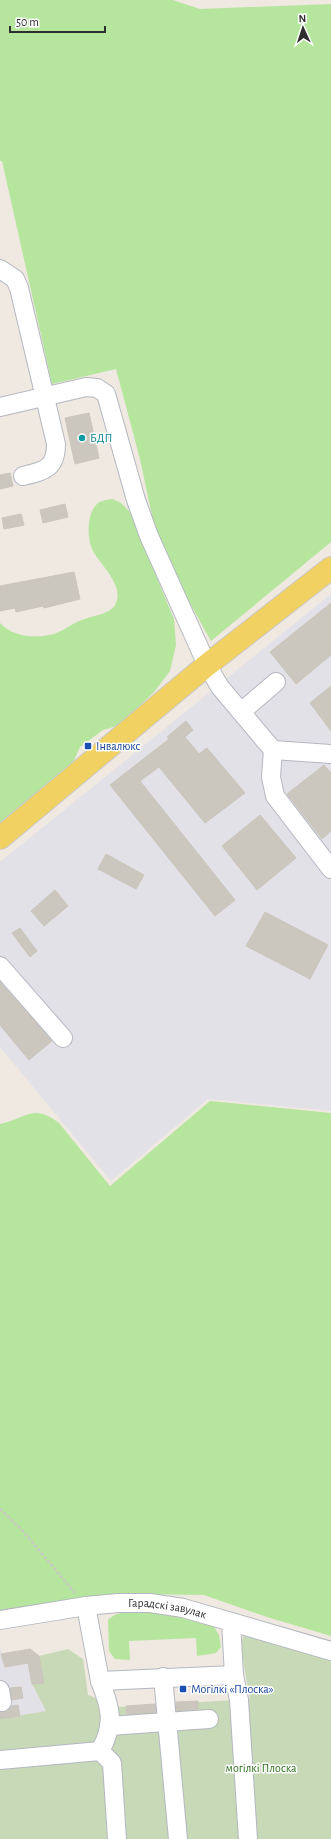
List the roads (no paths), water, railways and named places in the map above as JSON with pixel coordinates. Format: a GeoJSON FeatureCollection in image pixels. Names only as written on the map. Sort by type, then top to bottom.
{"type":"FeatureCollection","features":[{"type":"Feature","properties":{"kind":"main road"},"geometry":{"type":"LineString","coordinates":[[0,838],[207,665],[331,568]]}},
{"type":"Feature","properties":{"kind":"street"},"geometry":{"type":"LineString","coordinates":[[0,269],[15,279],[19,288],[56,444],[54,460],[50,466],[43,471],[23,476]]}},
{"type":"Feature","properties":{"kind":"street"},"geometry":{"type":"LineString","coordinates":[[0,408],[92,387],[97,388],[106,394],[147,530],[207,665],[220,687],[273,750],[271,777],[275,796],[331,869]]}},
{"type":"Feature","properties":{"kind":"street"},"geometry":{"type":"LineString","coordinates":[[241,712],[276,682]]}},
{"type":"Feature","properties":{"kind":"street"},"geometry":{"type":"LineString","coordinates":[[273,750],[331,754]]}},
{"type":"Feature","properties":{"kind":"street"},"geometry":{"type":"LineString","coordinates":[[0,966],[63,1038]]}},
{"type":"Feature","properties":{"kind":"street","name":"Гарадскі завулак"},"geometry":{"type":"LineString","coordinates":[[0,1620],[86,1606],[118,1603],[150,1603],[183,1608],[331,1651]]}},
{"type":"Feature","properties":{"kind":"street"},"geometry":{"type":"LineString","coordinates":[[86,1606],[100,1681],[110,1707],[108,1736],[100,1751]]}},
{"type":"Feature","properties":{"kind":"street"},"geometry":{"type":"LineString","coordinates":[[231,1622],[234,1675],[239,1700],[248,1839]]}},
{"type":"Feature","properties":{"kind":"street"},"geometry":{"type":"LineString","coordinates":[[100,1681],[234,1675]]}},
{"type":"Feature","properties":{"kind":"street"},"geometry":{"type":"LineString","coordinates":[[163,1677],[178,1839]]}},
{"type":"Feature","properties":{"kind":"street"},"geometry":{"type":"LineString","coordinates":[[109,1726],[209,1719]]}},
{"type":"Feature","properties":{"kind":"street"},"geometry":{"type":"LineString","coordinates":[[0,1760],[100,1751],[112,1762],[117,1839]]}},
{"type":"Feature","properties":{"kind":"place","name":"БДП"},"geometry":{"type":"Point","coordinates":[82,438]}},
{"type":"Feature","properties":{"kind":"place","name":"Інвалюкс"},"geometry":{"type":"Point","coordinates":[88,746]}},
{"type":"Feature","properties":{"kind":"place","name":"Могілкі «Плоска»"},"geometry":{"type":"Point","coordinates":[183,1689]}},
{"type":"Feature","properties":{"kind":"park label","name":"могілкі Плоска"},"geometry":{"type":"Point","coordinates":[261,1768]}}]}
